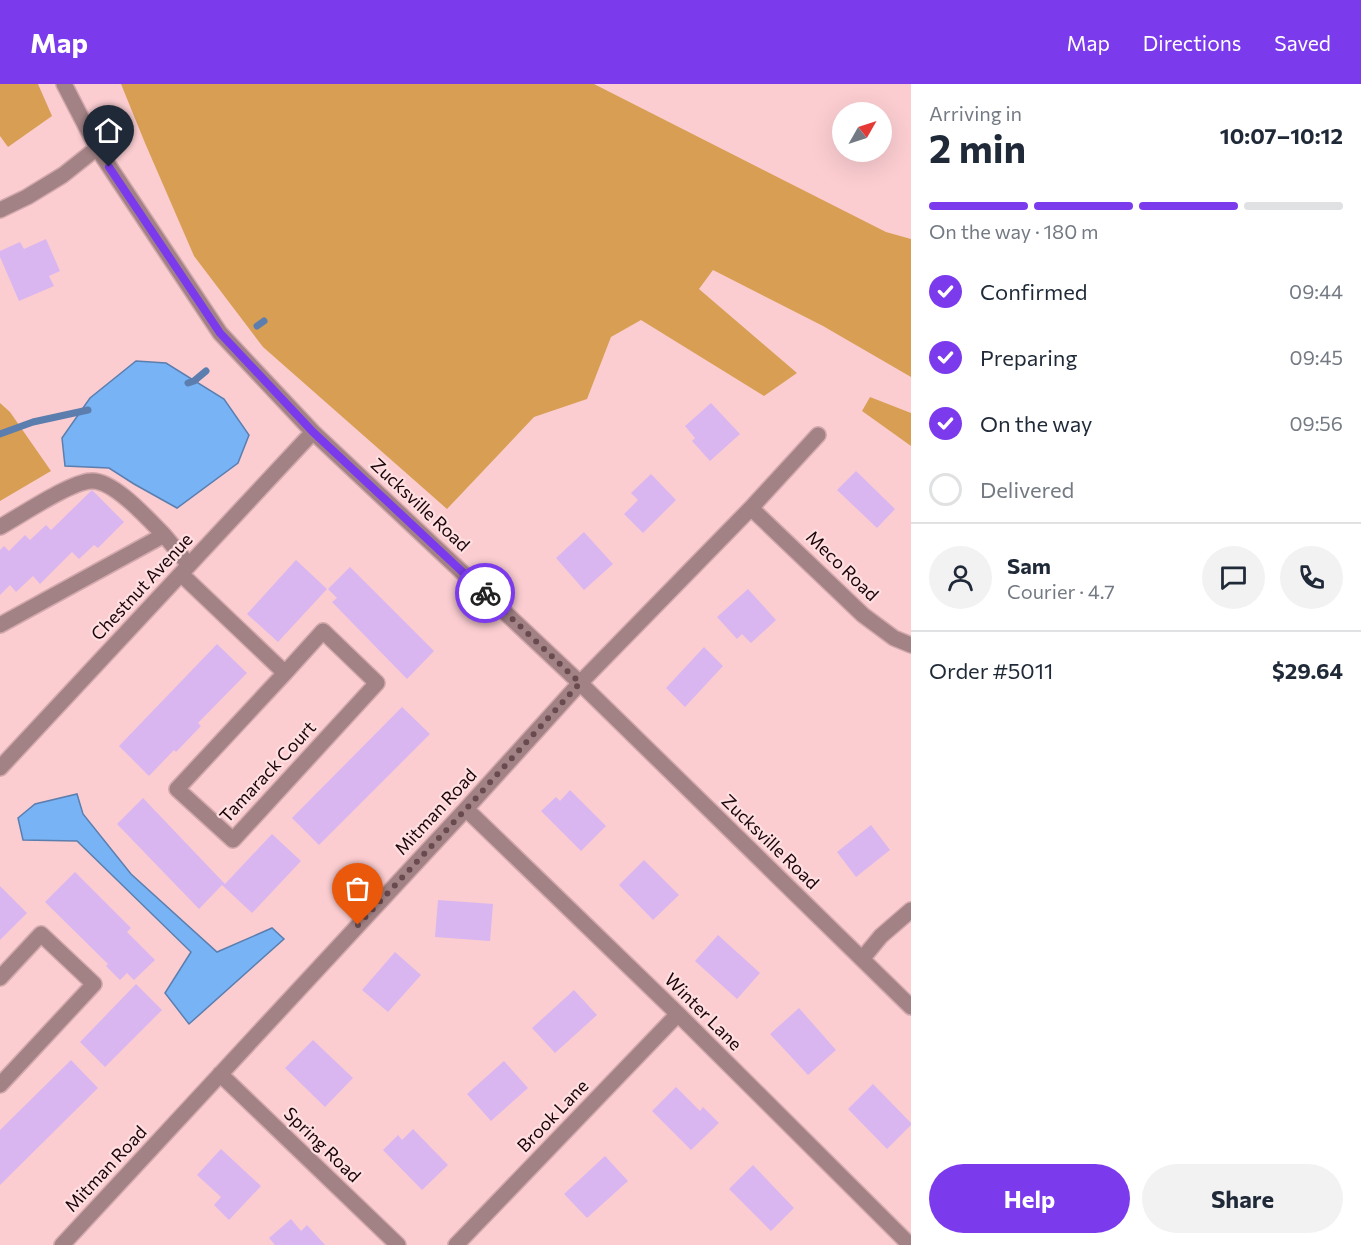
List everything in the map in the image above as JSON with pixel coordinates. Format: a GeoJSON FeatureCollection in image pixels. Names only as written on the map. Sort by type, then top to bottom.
{"type":"FeatureCollection","features":[{"type":"Feature","properties":{"kind":"street","name":"Zucksville Road"},"geometry":{"type":"LineString","coordinates":[[64,84],[97,148],[220,333],[313,432],[580,683],[911,1007]]}},
{"type":"Feature","properties":{"kind":"street"},"geometry":{"type":"LineString","coordinates":[[0,210],[63,175],[97,148]]}},
{"type":"Feature","properties":{"kind":"street","name":"Chestnut Avenue"},"geometry":{"type":"LineString","coordinates":[[0,768],[313,432]]}},
{"type":"Feature","properties":{"kind":"street","name":"Mitman Road"},"geometry":{"type":"LineString","coordinates":[[62,1245],[580,683],[751,508],[818,435]]}},
{"type":"Feature","properties":{"kind":"street"},"geometry":{"type":"LineString","coordinates":[[0,527],[74,486],[92,480],[109,486],[133,504],[164,535],[185,569],[285,673]]}},
{"type":"Feature","properties":{"kind":"street","name":"Meco Road"},"geometry":{"type":"LineString","coordinates":[[751,508],[863,615],[894,638],[911,645]]}},
{"type":"Feature","properties":{"kind":"street"},"geometry":{"type":"LineString","coordinates":[[0,625],[164,535]]}},
{"type":"Feature","properties":{"kind":"street","name":"Tamarack Court"},"geometry":{"type":"LineString","coordinates":[[324,631],[377,683],[233,840],[177,789],[285,673],[324,631]]}},
{"type":"Feature","properties":{"kind":"street","name":"Winter Lane"},"geometry":{"type":"LineString","coordinates":[[466,809],[678,1014],[910,1245]]}},
{"type":"Feature","properties":{"kind":"street"},"geometry":{"type":"LineString","coordinates":[[862,959],[881,936],[911,910]]}},
{"type":"Feature","properties":{"kind":"street"},"geometry":{"type":"LineString","coordinates":[[0,978],[41,934],[94,984],[0,1084]]}},
{"type":"Feature","properties":{"kind":"street","name":"Brook Lane"},"geometry":{"type":"LineString","coordinates":[[456,1245],[678,1014]]}},
{"type":"Feature","properties":{"kind":"street","name":"Spring Road"},"geometry":{"type":"LineString","coordinates":[[220,1074],[398,1245]]}},
{"type":"Feature","properties":{"kind":"shaded area"},"geometry":{"type":"Polygon","coordinates":[[[0,84],[38,84],[52,116],[8,147],[0,136],[0,84]]]}},
{"type":"Feature","properties":{"kind":"shaded area"},"geometry":{"type":"Polygon","coordinates":[[[121,84],[594,84],[886,232],[911,239],[911,377],[823,326],[713,270],[699,289],[797,373],[764,396],[641,320],[611,337],[587,399],[534,417],[447,509],[263,347],[194,256],[121,84]]]}},
{"type":"Feature","properties":{"kind":"shaded area"},"geometry":{"type":"Polygon","coordinates":[[[870,397],[911,413],[911,446],[862,411],[870,397]]]}},
{"type":"Feature","properties":{"kind":"shaded area"},"geometry":{"type":"Polygon","coordinates":[[[0,403],[10,412],[51,471],[0,501],[0,403]]]}},
{"type":"Feature","properties":{"kind":"water"},"geometry":{"type":"Polygon","coordinates":[[[136,361],[166,363],[224,399],[249,435],[238,463],[177,508],[109,468],[65,466],[62,438],[90,398],[136,361]]]}},
{"type":"Feature","properties":{"kind":"water"},"geometry":{"type":"Polygon","coordinates":[[[77,794],[83,814],[131,874],[217,952],[272,928],[284,939],[189,1024],[165,993],[191,952],[77,841],[23,840],[18,818],[35,804],[77,794]]]}},
{"type":"Feature","properties":{"kind":"building"},"geometry":{"type":"Polygon","coordinates":[[[46,239],[60,271],[49,276],[54,286],[19,301],[0,257],[0,251],[20,242],[24,249],[46,239]]]}},
{"type":"Feature","properties":{"kind":"building"},"geometry":{"type":"Polygon","coordinates":[[[711,403],[740,434],[710,461],[692,441],[695,438],[685,426],[711,403]]]}},
{"type":"Feature","properties":{"kind":"building"},"geometry":{"type":"Polygon","coordinates":[[[856,471],[895,509],[877,528],[837,490],[856,471]]]}},
{"type":"Feature","properties":{"kind":"building"},"geometry":{"type":"Polygon","coordinates":[[[651,474],[676,500],[643,533],[624,514],[638,500],[631,493],[651,474]]]}},
{"type":"Feature","properties":{"kind":"building"},"geometry":{"type":"Polygon","coordinates":[[[92,490],[124,522],[98,548],[94,545],[79,559],[72,552],[40,584],[33,576],[16,592],[10,585],[0,595],[0,550],[4,546],[9,551],[25,535],[30,540],[46,525],[51,530],[92,490]]]}},
{"type":"Feature","properties":{"kind":"building"},"geometry":{"type":"Polygon","coordinates":[[[584,532],[613,564],[584,590],[556,558],[584,532]]]}},
{"type":"Feature","properties":{"kind":"building"},"geometry":{"type":"Polygon","coordinates":[[[296,560],[327,589],[278,642],[247,614],[296,560]]]}},
{"type":"Feature","properties":{"kind":"building"},"geometry":{"type":"Polygon","coordinates":[[[350,567],[434,651],[407,679],[332,602],[337,598],[328,589],[350,567]]]}},
{"type":"Feature","properties":{"kind":"building"},"geometry":{"type":"Polygon","coordinates":[[[748,589],[776,620],[751,643],[742,634],[737,639],[717,617],[748,589]]]}},
{"type":"Feature","properties":{"kind":"building"},"geometry":{"type":"Polygon","coordinates":[[[217,644],[247,673],[198,723],[201,726],[149,776],[119,746],[217,644]]]}},
{"type":"Feature","properties":{"kind":"building"},"geometry":{"type":"Polygon","coordinates":[[[704,647],[723,666],[685,707],[666,688],[704,647]]]}},
{"type":"Feature","properties":{"kind":"building"},"geometry":{"type":"Polygon","coordinates":[[[402,707],[430,734],[319,845],[292,818],[402,707]]]}},
{"type":"Feature","properties":{"kind":"building"},"geometry":{"type":"Polygon","coordinates":[[[570,790],[606,826],[581,851],[541,811],[556,797],[560,801],[570,790]]]}},
{"type":"Feature","properties":{"kind":"building"},"geometry":{"type":"Polygon","coordinates":[[[143,798],[225,884],[272,834],[301,861],[252,913],[222,885],[199,909],[117,824],[143,798]]]}},
{"type":"Feature","properties":{"kind":"building"},"geometry":{"type":"Polygon","coordinates":[[[871,825],[890,850],[856,877],[837,852],[871,825]]]}},
{"type":"Feature","properties":{"kind":"building"},"geometry":{"type":"Polygon","coordinates":[[[644,860],[679,895],[653,920],[619,885],[644,860]]]}},
{"type":"Feature","properties":{"kind":"building"},"geometry":{"type":"Polygon","coordinates":[[[75,872],[131,928],[127,932],[155,960],[134,980],[127,973],[120,980],[106,966],[108,964],[45,902],[75,872]]]}},
{"type":"Feature","properties":{"kind":"building"},"geometry":{"type":"Polygon","coordinates":[[[0,886],[27,913],[0,940],[0,886]]]}},
{"type":"Feature","properties":{"kind":"building"},"geometry":{"type":"Polygon","coordinates":[[[438,900],[493,904],[490,941],[435,937],[438,900]]]}},
{"type":"Feature","properties":{"kind":"building"},"geometry":{"type":"Polygon","coordinates":[[[718,935],[760,973],[737,999],[695,961],[718,935]]]}},
{"type":"Feature","properties":{"kind":"building"},"geometry":{"type":"Polygon","coordinates":[[[395,952],[421,975],[388,1012],[362,990],[395,952]]]}},
{"type":"Feature","properties":{"kind":"building"},"geometry":{"type":"Polygon","coordinates":[[[136,984],[162,1010],[105,1067],[80,1042],[136,984]]]}},
{"type":"Feature","properties":{"kind":"building"},"geometry":{"type":"Polygon","coordinates":[[[574,990],[597,1015],[555,1053],[532,1028],[574,990]]]}},
{"type":"Feature","properties":{"kind":"building"},"geometry":{"type":"Polygon","coordinates":[[[799,1008],[836,1050],[808,1075],[770,1034],[799,1008]]]}},
{"type":"Feature","properties":{"kind":"building"},"geometry":{"type":"Polygon","coordinates":[[[313,1040],[353,1078],[325,1107],[285,1068],[313,1040]]]}},
{"type":"Feature","properties":{"kind":"building"},"geometry":{"type":"Polygon","coordinates":[[[71,1060],[98,1088],[0,1185],[0,1130],[71,1060]]]}},
{"type":"Feature","properties":{"kind":"building"},"geometry":{"type":"Polygon","coordinates":[[[504,1061],[528,1088],[491,1121],[467,1094],[504,1061]]]}},
{"type":"Feature","properties":{"kind":"building"},"geometry":{"type":"Polygon","coordinates":[[[873,1084],[911,1123],[887,1149],[848,1109],[873,1084]]]}},
{"type":"Feature","properties":{"kind":"building"},"geometry":{"type":"Polygon","coordinates":[[[676,1087],[700,1111],[703,1107],[719,1123],[691,1150],[652,1111],[676,1087]]]}},
{"type":"Feature","properties":{"kind":"building"},"geometry":{"type":"Polygon","coordinates":[[[413,1129],[448,1165],[422,1190],[383,1150],[398,1135],[402,1140],[413,1129]]]}},
{"type":"Feature","properties":{"kind":"building"},"geometry":{"type":"Polygon","coordinates":[[[221,1149],[261,1186],[229,1220],[214,1205],[221,1197],[197,1175],[221,1149]]]}},
{"type":"Feature","properties":{"kind":"building"},"geometry":{"type":"Polygon","coordinates":[[[605,1156],[628,1181],[587,1218],[564,1194],[605,1156]]]}},
{"type":"Feature","properties":{"kind":"building"},"geometry":{"type":"Polygon","coordinates":[[[753,1165],[794,1208],[771,1231],[729,1189],[753,1165]]]}},
{"type":"Feature","properties":{"kind":"building"},"geometry":{"type":"Polygon","coordinates":[[[291,1219],[301,1231],[307,1225],[325,1245],[275,1245],[269,1238],[291,1219]]]}},
{"type":"Feature","properties":{"kind":"waterway"},"geometry":{"type":"LineString","coordinates":[[257,326],[264,321]]}},
{"type":"Feature","properties":{"kind":"waterway"},"geometry":{"type":"LineString","coordinates":[[188,383],[206,371]]}},
{"type":"Feature","properties":{"kind":"waterway"},"geometry":{"type":"LineString","coordinates":[[0,434],[33,422],[88,410]]}},
{"type":"Feature","properties":{"kind":"way so far"},"geometry":{"type":"LineString","coordinates":[[358,925],[580,683],[485,593]]}},
{"type":"Feature","properties":{"kind":"route"},"geometry":{"type":"LineString","coordinates":[[109,167],[220,333],[313,432],[485,593]]}}]}
